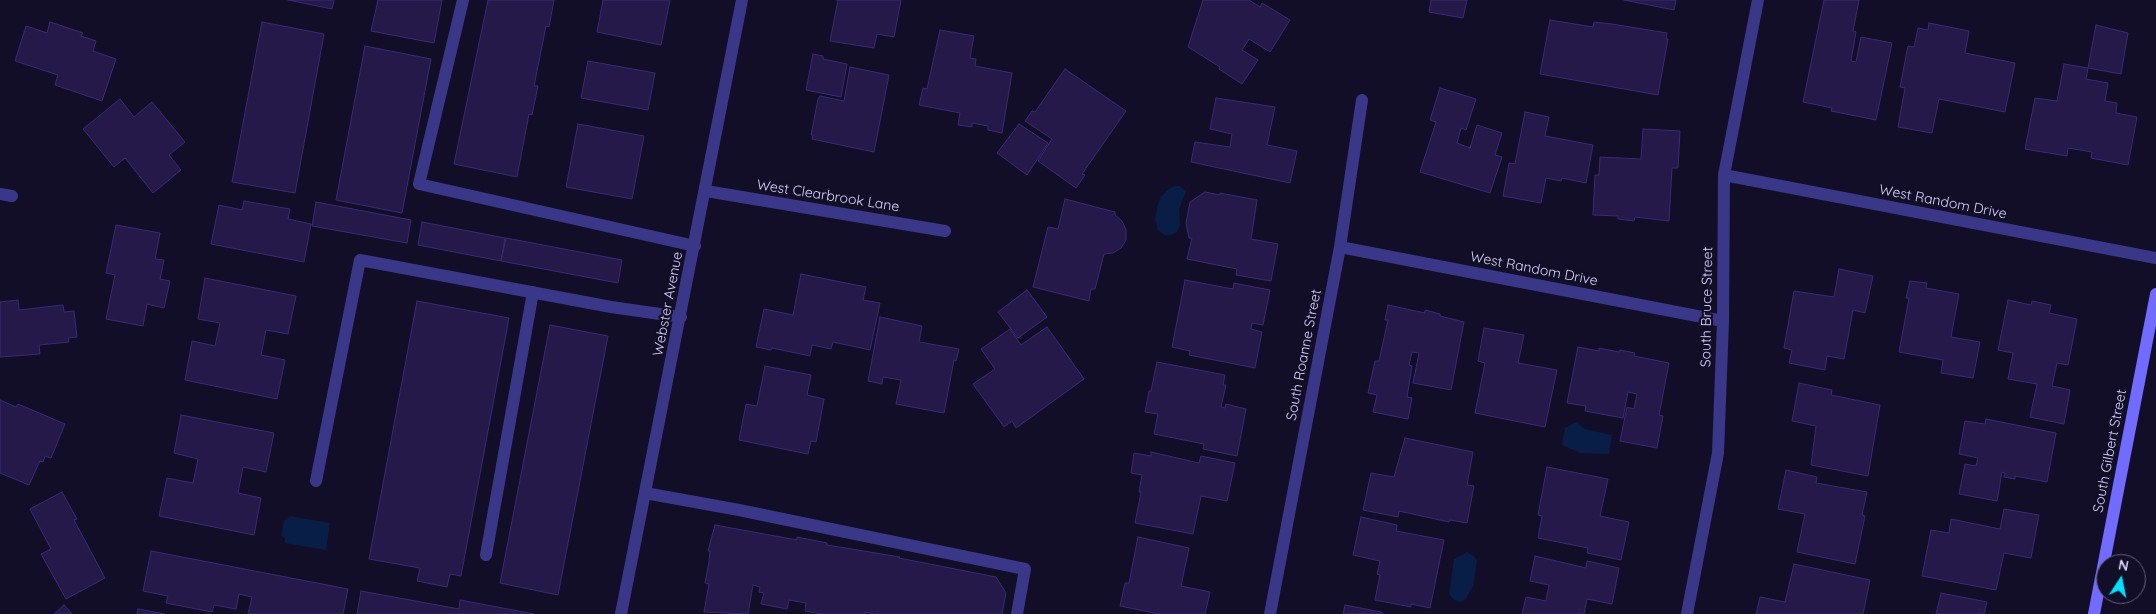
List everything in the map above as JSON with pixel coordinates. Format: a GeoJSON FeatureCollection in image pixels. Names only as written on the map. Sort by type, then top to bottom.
{"type":"FeatureCollection","features":[{"type":"Feature","properties":{"kind":"street"},"geometry":{"type":"LineString","coordinates":[[463,0],[419,184],[694,246]]}},
{"type":"Feature","properties":{"kind":"street","name":"Webster Avenue"},"geometry":{"type":"LineString","coordinates":[[621,614],[706,191],[742,0]]}},
{"type":"Feature","properties":{"kind":"street","name":"South Bruce Street"},"geometry":{"type":"LineString","coordinates":[[1687,614],[1718,453],[1723,321],[1724,175],[1758,0]]}},
{"type":"Feature","properties":{"kind":"street","name":"South Roanne Street"},"geometry":{"type":"LineString","coordinates":[[1270,614],[1340,247],[1362,100]]}},
{"type":"Feature","properties":{"kind":"street","name":"West Random Drive"},"geometry":{"type":"LineString","coordinates":[[1724,175],[2156,258]]}},
{"type":"Feature","properties":{"kind":"street","name":"West Clearbrook Lane"},"geometry":{"type":"LineString","coordinates":[[706,191],[945,231]]}},
{"type":"Feature","properties":{"kind":"street","name":"West Random Drive"},"geometry":{"type":"LineString","coordinates":[[1340,247],[1723,321]]}},
{"type":"Feature","properties":{"kind":"street"},"geometry":{"type":"LineString","coordinates":[[316,481],[360,260],[611,307],[681,317]]}},
{"type":"Feature","properties":{"kind":"street"},"geometry":{"type":"LineString","coordinates":[[486,555],[533,292]]}},
{"type":"Feature","properties":{"kind":"street","name":"South Gilbert Street"},"geometry":{"type":"LineString","coordinates":[[2094,614],[2156,294]]}},
{"type":"Feature","properties":{"kind":"street"},"geometry":{"type":"LineString","coordinates":[[645,492],[1025,568],[1017,614]]}},
{"type":"Feature","properties":{"kind":"water"},"geometry":{"type":"Polygon","coordinates":[[[1174,186],[1180,186],[1186,191],[1179,209],[1180,225],[1177,232],[1171,235],[1164,235],[1158,230],[1155,219],[1157,208],[1160,198],[1174,186]]]}},
{"type":"Feature","properties":{"kind":"water"},"geometry":{"type":"Polygon","coordinates":[[[1577,422],[1584,429],[1612,435],[1609,454],[1581,453],[1562,445],[1565,428],[1577,422]]]}},
{"type":"Feature","properties":{"kind":"water"},"geometry":{"type":"Polygon","coordinates":[[[289,516],[330,523],[326,550],[285,543],[285,538],[281,536],[284,520],[287,520],[289,516]]]}},
{"type":"Feature","properties":{"kind":"water"},"geometry":{"type":"Polygon","coordinates":[[[1467,552],[1473,555],[1477,561],[1473,586],[1466,599],[1461,602],[1454,600],[1449,594],[1454,559],[1467,552]]]}},
{"type":"Feature","properties":{"kind":"building"},"geometry":{"type":"Polygon","coordinates":[[[288,0],[334,0],[332,9],[288,0]]]}},
{"type":"Feature","properties":{"kind":"building"},"geometry":{"type":"Polygon","coordinates":[[[378,0],[442,0],[434,43],[371,31],[378,0]]]}},
{"type":"Feature","properties":{"kind":"building"},"geometry":{"type":"Polygon","coordinates":[[[488,0],[554,0],[549,27],[546,26],[534,86],[538,86],[532,115],[529,114],[517,177],[454,164],[488,0]]]}},
{"type":"Feature","properties":{"kind":"building"},"geometry":{"type":"Polygon","coordinates":[[[603,0],[670,0],[661,45],[597,32],[603,0]]]}},
{"type":"Feature","properties":{"kind":"building"},"geometry":{"type":"Polygon","coordinates":[[[838,0],[901,0],[894,37],[877,34],[874,48],[830,41],[838,0]]]}},
{"type":"Feature","properties":{"kind":"building"},"geometry":{"type":"Polygon","coordinates":[[[1203,0],[1249,0],[1260,7],[1262,3],[1290,20],[1270,52],[1249,39],[1242,50],[1258,60],[1242,84],[1219,69],[1220,67],[1188,47],[1203,0]]]}},
{"type":"Feature","properties":{"kind":"building"},"geometry":{"type":"Polygon","coordinates":[[[1431,0],[1467,0],[1463,18],[1429,12],[1431,0]]]}},
{"type":"Feature","properties":{"kind":"building"},"geometry":{"type":"Polygon","coordinates":[[[1624,0],[1676,0],[1674,10],[1624,0]]]}},
{"type":"Feature","properties":{"kind":"building"},"geometry":{"type":"Polygon","coordinates":[[[1824,0],[1859,0],[1853,31],[1856,32],[1851,61],[1856,62],[1861,37],[1892,43],[1876,120],[1831,111],[1832,108],[1803,102],[1824,0]]]}},
{"type":"Feature","properties":{"kind":"building"},"geometry":{"type":"Polygon","coordinates":[[[1550,20],[1593,27],[1594,22],[1612,24],[1667,33],[1666,39],[1668,39],[1658,95],[1540,74],[1550,20]]]}},
{"type":"Feature","properties":{"kind":"building"},"geometry":{"type":"Polygon","coordinates":[[[50,22],[83,33],[81,36],[96,41],[93,51],[116,59],[102,101],[55,85],[58,75],[15,61],[26,26],[47,33],[50,22]]]}},
{"type":"Feature","properties":{"kind":"building"},"geometry":{"type":"Polygon","coordinates":[[[262,22],[324,34],[295,193],[232,182],[262,22]]]}},
{"type":"Feature","properties":{"kind":"building"},"geometry":{"type":"Polygon","coordinates":[[[1929,23],[1969,31],[1965,53],[2015,63],[2005,112],[1939,99],[1932,133],[1898,127],[1905,88],[1900,87],[1908,46],[1914,47],[1918,28],[1928,30],[1929,23]]]}},
{"type":"Feature","properties":{"kind":"building"},"geometry":{"type":"Polygon","coordinates":[[[2096,25],[2128,33],[2121,74],[2088,68],[2096,25]]]}},
{"type":"Feature","properties":{"kind":"building"},"geometry":{"type":"Polygon","coordinates":[[[940,30],[974,36],[970,58],[976,59],[975,66],[1012,73],[1002,133],[988,130],[988,126],[972,123],[972,127],[958,125],[960,113],[919,105],[923,88],[927,89],[940,30]]]}},
{"type":"Feature","properties":{"kind":"building"},"geometry":{"type":"Polygon","coordinates":[[[365,46],[431,59],[402,213],[336,200],[365,46]]]}},
{"type":"Feature","properties":{"kind":"building"},"geometry":{"type":"Polygon","coordinates":[[[813,54],[823,56],[823,59],[847,64],[841,97],[806,90],[813,54]]]}},
{"type":"Feature","properties":{"kind":"building"},"geometry":{"type":"Polygon","coordinates":[[[588,61],[655,73],[648,110],[581,98],[588,61]]]}},
{"type":"Feature","properties":{"kind":"building"},"geometry":{"type":"Polygon","coordinates":[[[2064,64],[2088,68],[2086,79],[2108,83],[2105,101],[2117,103],[2116,113],[2137,117],[2128,165],[2091,158],[2092,152],[2068,148],[2067,156],[2025,149],[2035,98],[2057,101],[2064,64]]]}},
{"type":"Feature","properties":{"kind":"building"},"geometry":{"type":"Polygon","coordinates":[[[850,67],[889,75],[874,152],[812,139],[813,135],[811,135],[818,99],[820,96],[844,101],[850,67]]]}},
{"type":"Feature","properties":{"kind":"building"},"geometry":{"type":"Polygon","coordinates":[[[1065,69],[1126,111],[1082,174],[1085,175],[1076,188],[1038,161],[1052,139],[1025,121],[1032,111],[1035,112],[1065,69]]]}},
{"type":"Feature","properties":{"kind":"building"},"geometry":{"type":"Polygon","coordinates":[[[1440,88],[1476,99],[1466,130],[1461,128],[1457,143],[1470,148],[1477,125],[1502,133],[1495,155],[1502,157],[1490,193],[1420,172],[1436,122],[1430,120],[1440,88]]]}},
{"type":"Feature","properties":{"kind":"building"},"geometry":{"type":"Polygon","coordinates":[[[1216,98],[1275,107],[1267,145],[1297,151],[1290,183],[1191,162],[1195,142],[1230,147],[1232,134],[1210,129],[1216,98]]]}},
{"type":"Feature","properties":{"kind":"building"},"geometry":{"type":"Polygon","coordinates":[[[120,99],[134,117],[152,102],[185,142],[169,155],[181,170],[153,193],[125,158],[114,167],[83,129],[120,99]]]}},
{"type":"Feature","properties":{"kind":"building"},"geometry":{"type":"Polygon","coordinates":[[[1525,112],[1549,117],[1545,136],[1593,145],[1586,183],[1562,178],[1561,181],[1546,178],[1541,203],[1503,196],[1509,163],[1515,164],[1525,112]]]}},
{"type":"Feature","properties":{"kind":"building"},"geometry":{"type":"Polygon","coordinates":[[[578,124],[644,136],[632,199],[566,187],[578,124]]]}},
{"type":"Feature","properties":{"kind":"building"},"geometry":{"type":"Polygon","coordinates":[[[1019,124],[1048,143],[1027,175],[997,153],[1019,124]]]}},
{"type":"Feature","properties":{"kind":"building"},"geometry":{"type":"Polygon","coordinates":[[[1643,129],[1680,131],[1678,168],[1672,168],[1669,221],[1635,217],[1634,221],[1618,219],[1618,216],[1593,215],[1595,175],[1599,175],[1600,157],[1641,159],[1643,129]]]}},
{"type":"Feature","properties":{"kind":"building"},"geometry":{"type":"Polygon","coordinates":[[[1205,192],[1257,200],[1251,239],[1278,244],[1271,281],[1236,275],[1237,269],[1187,259],[1192,238],[1189,238],[1186,223],[1190,202],[1205,192]]]}},
{"type":"Feature","properties":{"kind":"building"},"geometry":{"type":"Polygon","coordinates":[[[1065,199],[1115,212],[1115,215],[1122,221],[1126,230],[1126,240],[1121,248],[1113,253],[1104,254],[1095,289],[1091,289],[1089,301],[1033,287],[1048,227],[1058,229],[1065,199]]]}},
{"type":"Feature","properties":{"kind":"building"},"geometry":{"type":"Polygon","coordinates":[[[244,201],[290,209],[288,219],[311,224],[304,262],[211,244],[219,205],[242,210],[244,201]]]}},
{"type":"Feature","properties":{"kind":"building"},"geometry":{"type":"Polygon","coordinates":[[[316,202],[411,220],[407,243],[312,226],[316,202]]]}},
{"type":"Feature","properties":{"kind":"building"},"geometry":{"type":"Polygon","coordinates":[[[422,222],[505,238],[501,261],[418,245],[422,222]]]}},
{"type":"Feature","properties":{"kind":"building"},"geometry":{"type":"Polygon","coordinates":[[[116,225],[160,233],[155,259],[164,260],[160,279],[170,281],[164,308],[147,304],[143,326],[106,319],[115,275],[106,273],[116,225]]]}},
{"type":"Feature","properties":{"kind":"building"},"geometry":{"type":"Polygon","coordinates":[[[506,238],[622,260],[618,283],[501,261],[506,238]]]}},
{"type":"Feature","properties":{"kind":"building"},"geometry":{"type":"Polygon","coordinates":[[[1839,269],[1873,276],[1865,313],[1853,310],[1844,359],[1827,356],[1825,370],[1789,363],[1792,350],[1784,348],[1794,291],[1834,297],[1839,269]]]}},
{"type":"Feature","properties":{"kind":"building"},"geometry":{"type":"Polygon","coordinates":[[[801,274],[866,287],[863,300],[880,303],[870,350],[833,342],[831,349],[812,345],[810,356],[772,348],[771,350],[756,347],[764,309],[793,315],[801,274]]]}},
{"type":"Feature","properties":{"kind":"building"},"geometry":{"type":"Polygon","coordinates":[[[205,278],[296,296],[288,334],[266,330],[261,355],[285,360],[277,399],[185,380],[192,341],[215,346],[220,323],[198,319],[205,278]]]}},
{"type":"Feature","properties":{"kind":"building"},"geometry":{"type":"Polygon","coordinates":[[[1185,280],[1233,289],[1234,283],[1270,290],[1263,325],[1252,323],[1251,329],[1262,332],[1255,368],[1189,355],[1190,351],[1172,347],[1185,280]]]}},
{"type":"Feature","properties":{"kind":"building"},"geometry":{"type":"Polygon","coordinates":[[[1910,281],[1927,283],[1926,288],[1959,294],[1951,337],[1980,342],[1973,378],[1941,373],[1943,360],[1899,352],[1909,298],[1906,298],[1910,281]]]}},
{"type":"Feature","properties":{"kind":"building"},"geometry":{"type":"Polygon","coordinates":[[[1027,290],[1047,317],[1018,338],[998,312],[1027,290]]]}},
{"type":"Feature","properties":{"kind":"building"},"geometry":{"type":"Polygon","coordinates":[[[18,300],[19,310],[63,305],[64,312],[74,311],[77,337],[68,338],[69,342],[39,345],[40,354],[0,357],[0,302],[18,300]]]}},
{"type":"Feature","properties":{"kind":"building"},"geometry":{"type":"Polygon","coordinates":[[[2008,300],[2031,305],[2032,301],[2051,305],[2049,313],[2077,319],[2068,365],[2057,363],[2052,386],[2070,390],[2064,424],[2030,417],[2037,384],[2008,379],[2013,353],[1998,350],[2008,300]]]}},
{"type":"Feature","properties":{"kind":"building"},"geometry":{"type":"Polygon","coordinates":[[[417,301],[509,318],[461,576],[450,574],[447,587],[417,581],[420,568],[369,559],[417,301]]]}},
{"type":"Feature","properties":{"kind":"building"},"geometry":{"type":"Polygon","coordinates":[[[1388,305],[1425,313],[1425,310],[1464,322],[1451,390],[1413,383],[1419,353],[1412,352],[1409,365],[1412,366],[1407,397],[1412,398],[1408,419],[1373,412],[1377,395],[1368,393],[1375,361],[1379,361],[1388,320],[1385,320],[1388,305]]]}},
{"type":"Feature","properties":{"kind":"building"},"geometry":{"type":"Polygon","coordinates":[[[880,317],[922,326],[919,342],[959,349],[956,361],[954,360],[944,413],[896,404],[901,380],[883,377],[882,384],[868,381],[880,317]]]}},
{"type":"Feature","properties":{"kind":"building"},"geometry":{"type":"Polygon","coordinates":[[[550,325],[608,336],[558,595],[500,583],[550,325]]]}},
{"type":"Feature","properties":{"kind":"building"},"geometry":{"type":"Polygon","coordinates":[[[1047,327],[1084,379],[1016,428],[1012,421],[1004,427],[973,384],[995,369],[981,349],[1010,329],[1021,345],[1047,327]]]}},
{"type":"Feature","properties":{"kind":"building"},"geometry":{"type":"Polygon","coordinates":[[[1484,328],[1524,335],[1518,363],[1557,370],[1545,427],[1475,413],[1485,363],[1478,361],[1484,328]]]}},
{"type":"Feature","properties":{"kind":"building"},"geometry":{"type":"Polygon","coordinates":[[[1578,347],[1599,351],[1599,348],[1619,352],[1620,350],[1635,353],[1634,356],[1669,363],[1659,415],[1663,416],[1657,448],[1620,441],[1627,407],[1634,409],[1637,394],[1628,392],[1623,418],[1585,411],[1586,406],[1567,403],[1578,347]]]}},
{"type":"Feature","properties":{"kind":"building"},"geometry":{"type":"Polygon","coordinates":[[[1157,362],[1225,375],[1223,385],[1226,385],[1221,407],[1225,408],[1226,404],[1246,409],[1237,456],[1203,449],[1204,444],[1154,434],[1158,414],[1145,412],[1157,362]]]}},
{"type":"Feature","properties":{"kind":"building"},"geometry":{"type":"Polygon","coordinates":[[[765,366],[811,375],[807,395],[824,399],[816,442],[811,441],[808,454],[739,440],[746,404],[757,406],[765,366]]]}},
{"type":"Feature","properties":{"kind":"building"},"geometry":{"type":"Polygon","coordinates":[[[1799,383],[1832,390],[1831,395],[1880,405],[1868,476],[1811,465],[1816,426],[1792,421],[1799,383]]]}},
{"type":"Feature","properties":{"kind":"building"},"geometry":{"type":"Polygon","coordinates":[[[0,400],[16,407],[18,404],[65,424],[51,458],[45,456],[43,462],[40,461],[29,485],[0,473],[0,400]]]}},
{"type":"Feature","properties":{"kind":"building"},"geometry":{"type":"Polygon","coordinates":[[[181,415],[274,433],[266,472],[243,467],[238,493],[261,498],[254,535],[159,516],[167,478],[193,483],[198,459],[174,453],[181,415]]]}},
{"type":"Feature","properties":{"kind":"building"},"geometry":{"type":"Polygon","coordinates":[[[1986,419],[2056,433],[2047,482],[2015,476],[2015,479],[2004,477],[2005,473],[2002,472],[1997,501],[1959,494],[1965,464],[1976,466],[1978,458],[1959,454],[1965,421],[1985,424],[1986,419]]]}},
{"type":"Feature","properties":{"kind":"building"},"geometry":{"type":"Polygon","coordinates":[[[1405,438],[1473,452],[1467,485],[1474,486],[1467,523],[1450,520],[1449,522],[1399,511],[1398,517],[1363,510],[1371,473],[1394,477],[1405,438]]]}},
{"type":"Feature","properties":{"kind":"building"},"geometry":{"type":"Polygon","coordinates":[[[1151,452],[1199,463],[1201,456],[1235,463],[1227,501],[1201,496],[1193,534],[1135,523],[1142,475],[1131,473],[1134,453],[1151,456],[1151,452]]]}},
{"type":"Feature","properties":{"kind":"building"},"geometry":{"type":"Polygon","coordinates":[[[1547,467],[1608,479],[1600,516],[1629,522],[1621,560],[1587,553],[1588,548],[1538,538],[1542,516],[1538,515],[1547,467]]]}},
{"type":"Feature","properties":{"kind":"building"},"geometry":{"type":"Polygon","coordinates":[[[1786,470],[1817,477],[1816,483],[1867,492],[1862,515],[1865,516],[1855,564],[1797,552],[1805,514],[1778,509],[1786,470]]]}},
{"type":"Feature","properties":{"kind":"building"},"geometry":{"type":"Polygon","coordinates":[[[62,492],[77,519],[74,520],[105,578],[66,599],[41,554],[51,549],[30,509],[62,492]]]}},
{"type":"Feature","properties":{"kind":"building"},"geometry":{"type":"Polygon","coordinates":[[[2004,509],[2039,515],[2031,558],[2004,553],[1996,590],[1922,576],[1931,530],[1949,533],[1951,519],[2000,529],[2004,509]]]}},
{"type":"Feature","properties":{"kind":"building"},"geometry":{"type":"Polygon","coordinates":[[[1361,517],[1397,525],[1396,531],[1444,540],[1430,608],[1411,604],[1411,607],[1375,600],[1380,575],[1377,574],[1380,561],[1353,555],[1361,517]]]}},
{"type":"Feature","properties":{"kind":"building"},"geometry":{"type":"Polygon","coordinates":[[[715,525],[797,540],[797,537],[827,543],[827,545],[900,557],[996,577],[1006,593],[1002,614],[874,614],[865,612],[865,614],[822,614],[805,611],[806,603],[789,600],[787,609],[761,604],[764,593],[759,592],[760,587],[753,585],[748,614],[704,612],[709,584],[705,583],[709,562],[710,551],[708,551],[715,525]]]}},
{"type":"Feature","properties":{"kind":"building"},"geometry":{"type":"Polygon","coordinates":[[[1138,537],[1189,548],[1181,586],[1210,592],[1205,614],[1159,614],[1120,606],[1125,583],[1129,583],[1138,537]]]}},
{"type":"Feature","properties":{"kind":"building"},"geometry":{"type":"Polygon","coordinates":[[[151,551],[348,589],[343,614],[248,614],[252,597],[239,594],[236,609],[214,605],[212,612],[166,603],[168,596],[143,591],[151,551]]]}},
{"type":"Feature","properties":{"kind":"building"},"geometry":{"type":"Polygon","coordinates":[[[1535,556],[1586,568],[1587,561],[1619,568],[1612,604],[1587,599],[1584,614],[1522,614],[1526,597],[1546,601],[1549,585],[1530,581],[1535,556]]]}},
{"type":"Feature","properties":{"kind":"building"},"geometry":{"type":"Polygon","coordinates":[[[1794,564],[1870,580],[1863,614],[1756,614],[1760,597],[1785,602],[1794,564]]]}},
{"type":"Feature","properties":{"kind":"building"},"geometry":{"type":"Polygon","coordinates":[[[361,591],[459,609],[460,600],[534,614],[357,614],[361,591]]]}},
{"type":"Feature","properties":{"kind":"building"},"geometry":{"type":"Polygon","coordinates":[[[1941,593],[1987,602],[1984,614],[1936,614],[1941,593]]]}},
{"type":"Feature","properties":{"kind":"building"},"geometry":{"type":"Polygon","coordinates":[[[64,605],[72,614],[54,614],[64,605]]]}},
{"type":"Feature","properties":{"kind":"building"},"geometry":{"type":"Polygon","coordinates":[[[1345,605],[1381,612],[1384,614],[1343,614],[1345,605]]]}},
{"type":"Feature","properties":{"kind":"building"},"geometry":{"type":"Polygon","coordinates":[[[138,609],[165,614],[137,614],[138,609]]]}}]}
